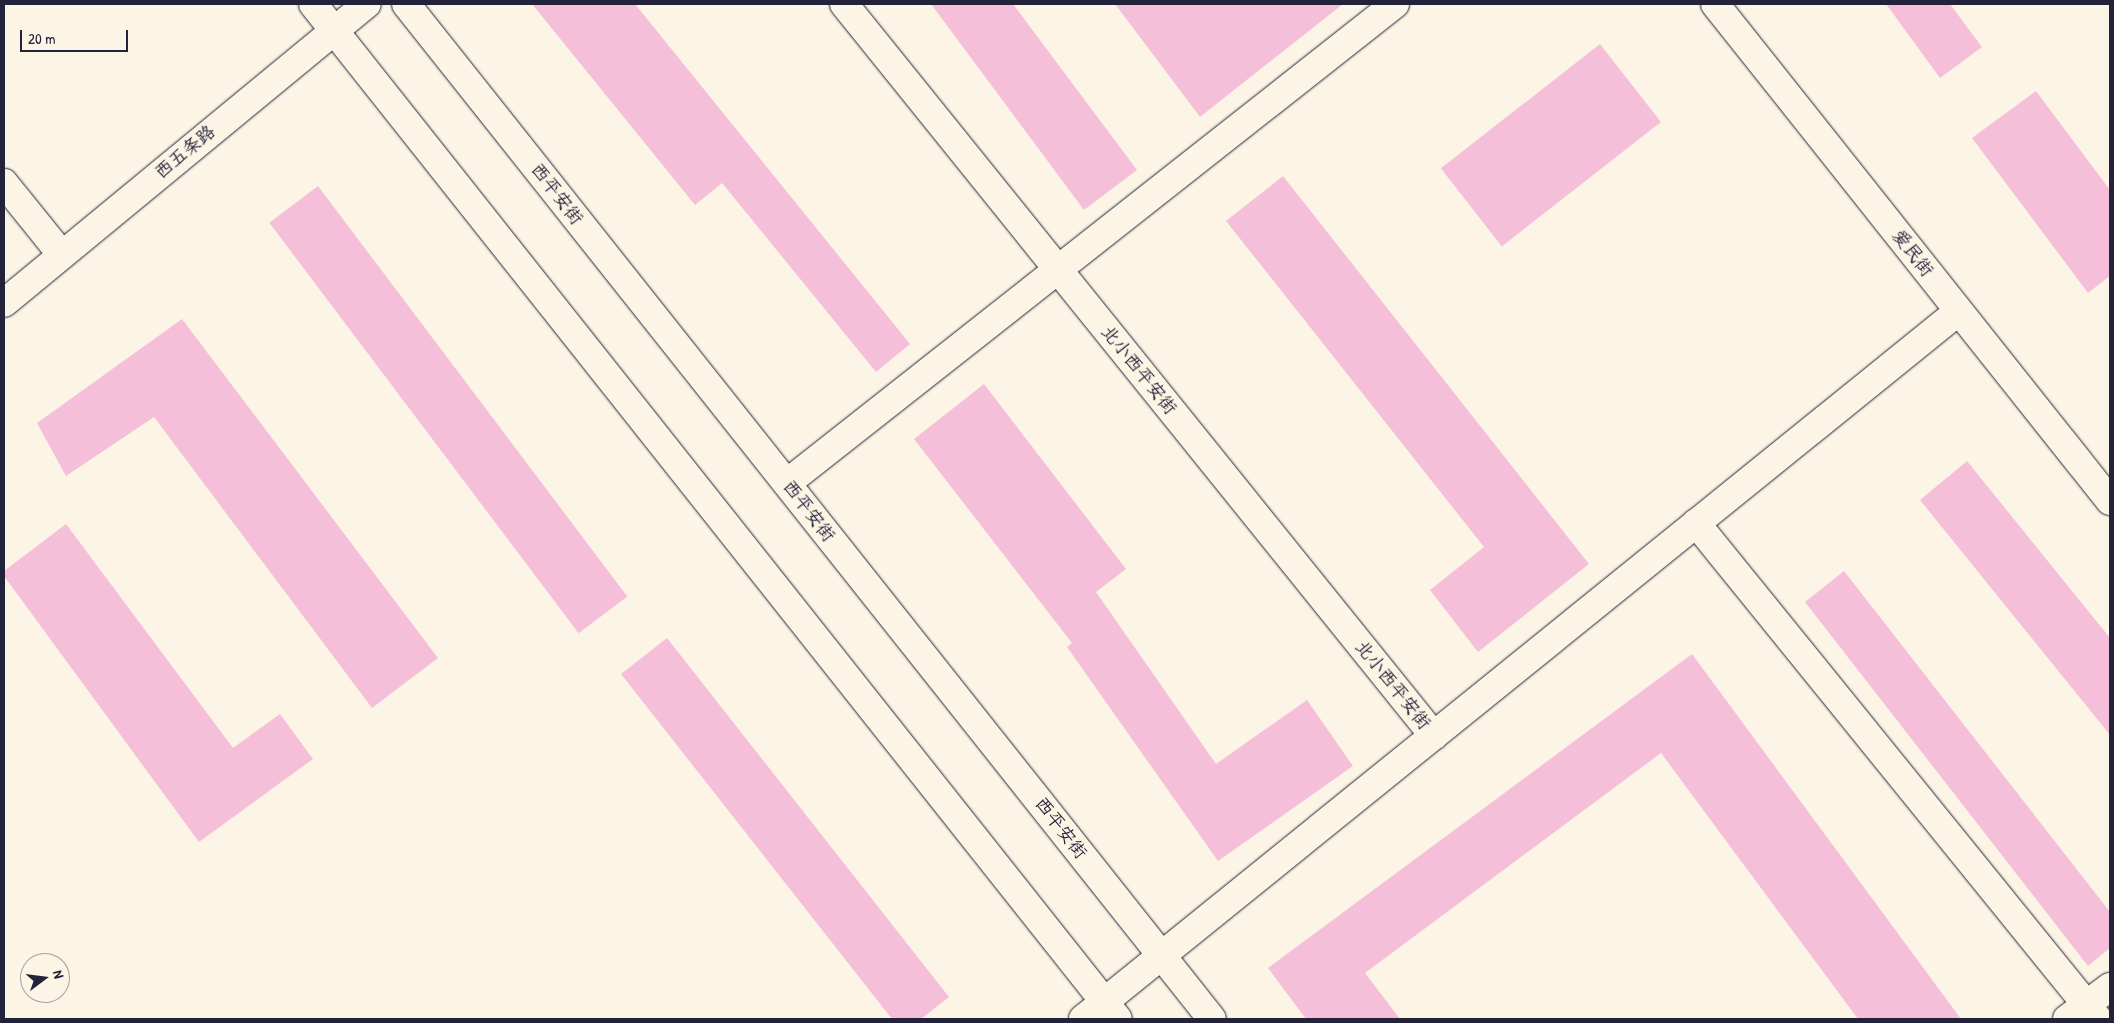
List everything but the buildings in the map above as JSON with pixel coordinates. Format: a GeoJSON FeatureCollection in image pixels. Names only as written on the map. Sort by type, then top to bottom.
{"type":"FeatureCollection","features":[{"type":"Feature","properties":{"kind":"street"},"geometry":{"type":"LineString","coordinates":[[313,4],[1112,1011]]}},
{"type":"Feature","properties":{"kind":"street","name":"西五条路"},"geometry":{"type":"LineString","coordinates":[[4,303],[333,29],[367,4]]}},
{"type":"Feature","properties":{"kind":"street","name":"西平安街"},"geometry":{"type":"LineString","coordinates":[[406,4],[1212,1019]]}},
{"type":"Feature","properties":{"kind":"street","name":"北小西平安街"},"geometry":{"type":"LineString","coordinates":[[844,4],[1434,736]]}},
{"type":"Feature","properties":{"kind":"street"},"geometry":{"type":"LineString","coordinates":[[787,483],[1395,4]]}},
{"type":"Feature","properties":{"kind":"street","name":"爱民街"},"geometry":{"type":"LineString","coordinates":[[1715,4],[2110,501]]}},
{"type":"Feature","properties":{"kind":"street"},"geometry":{"type":"LineString","coordinates":[[4,183],[62,254]]}},
{"type":"Feature","properties":{"kind":"street"},"geometry":{"type":"LineString","coordinates":[[1083,1019],[1112,1011],[1162,956],[1959,311]]}},
{"type":"Feature","properties":{"kind":"street"},"geometry":{"type":"LineString","coordinates":[[1696,523],[2084,1014],[2110,987]]}}]}
